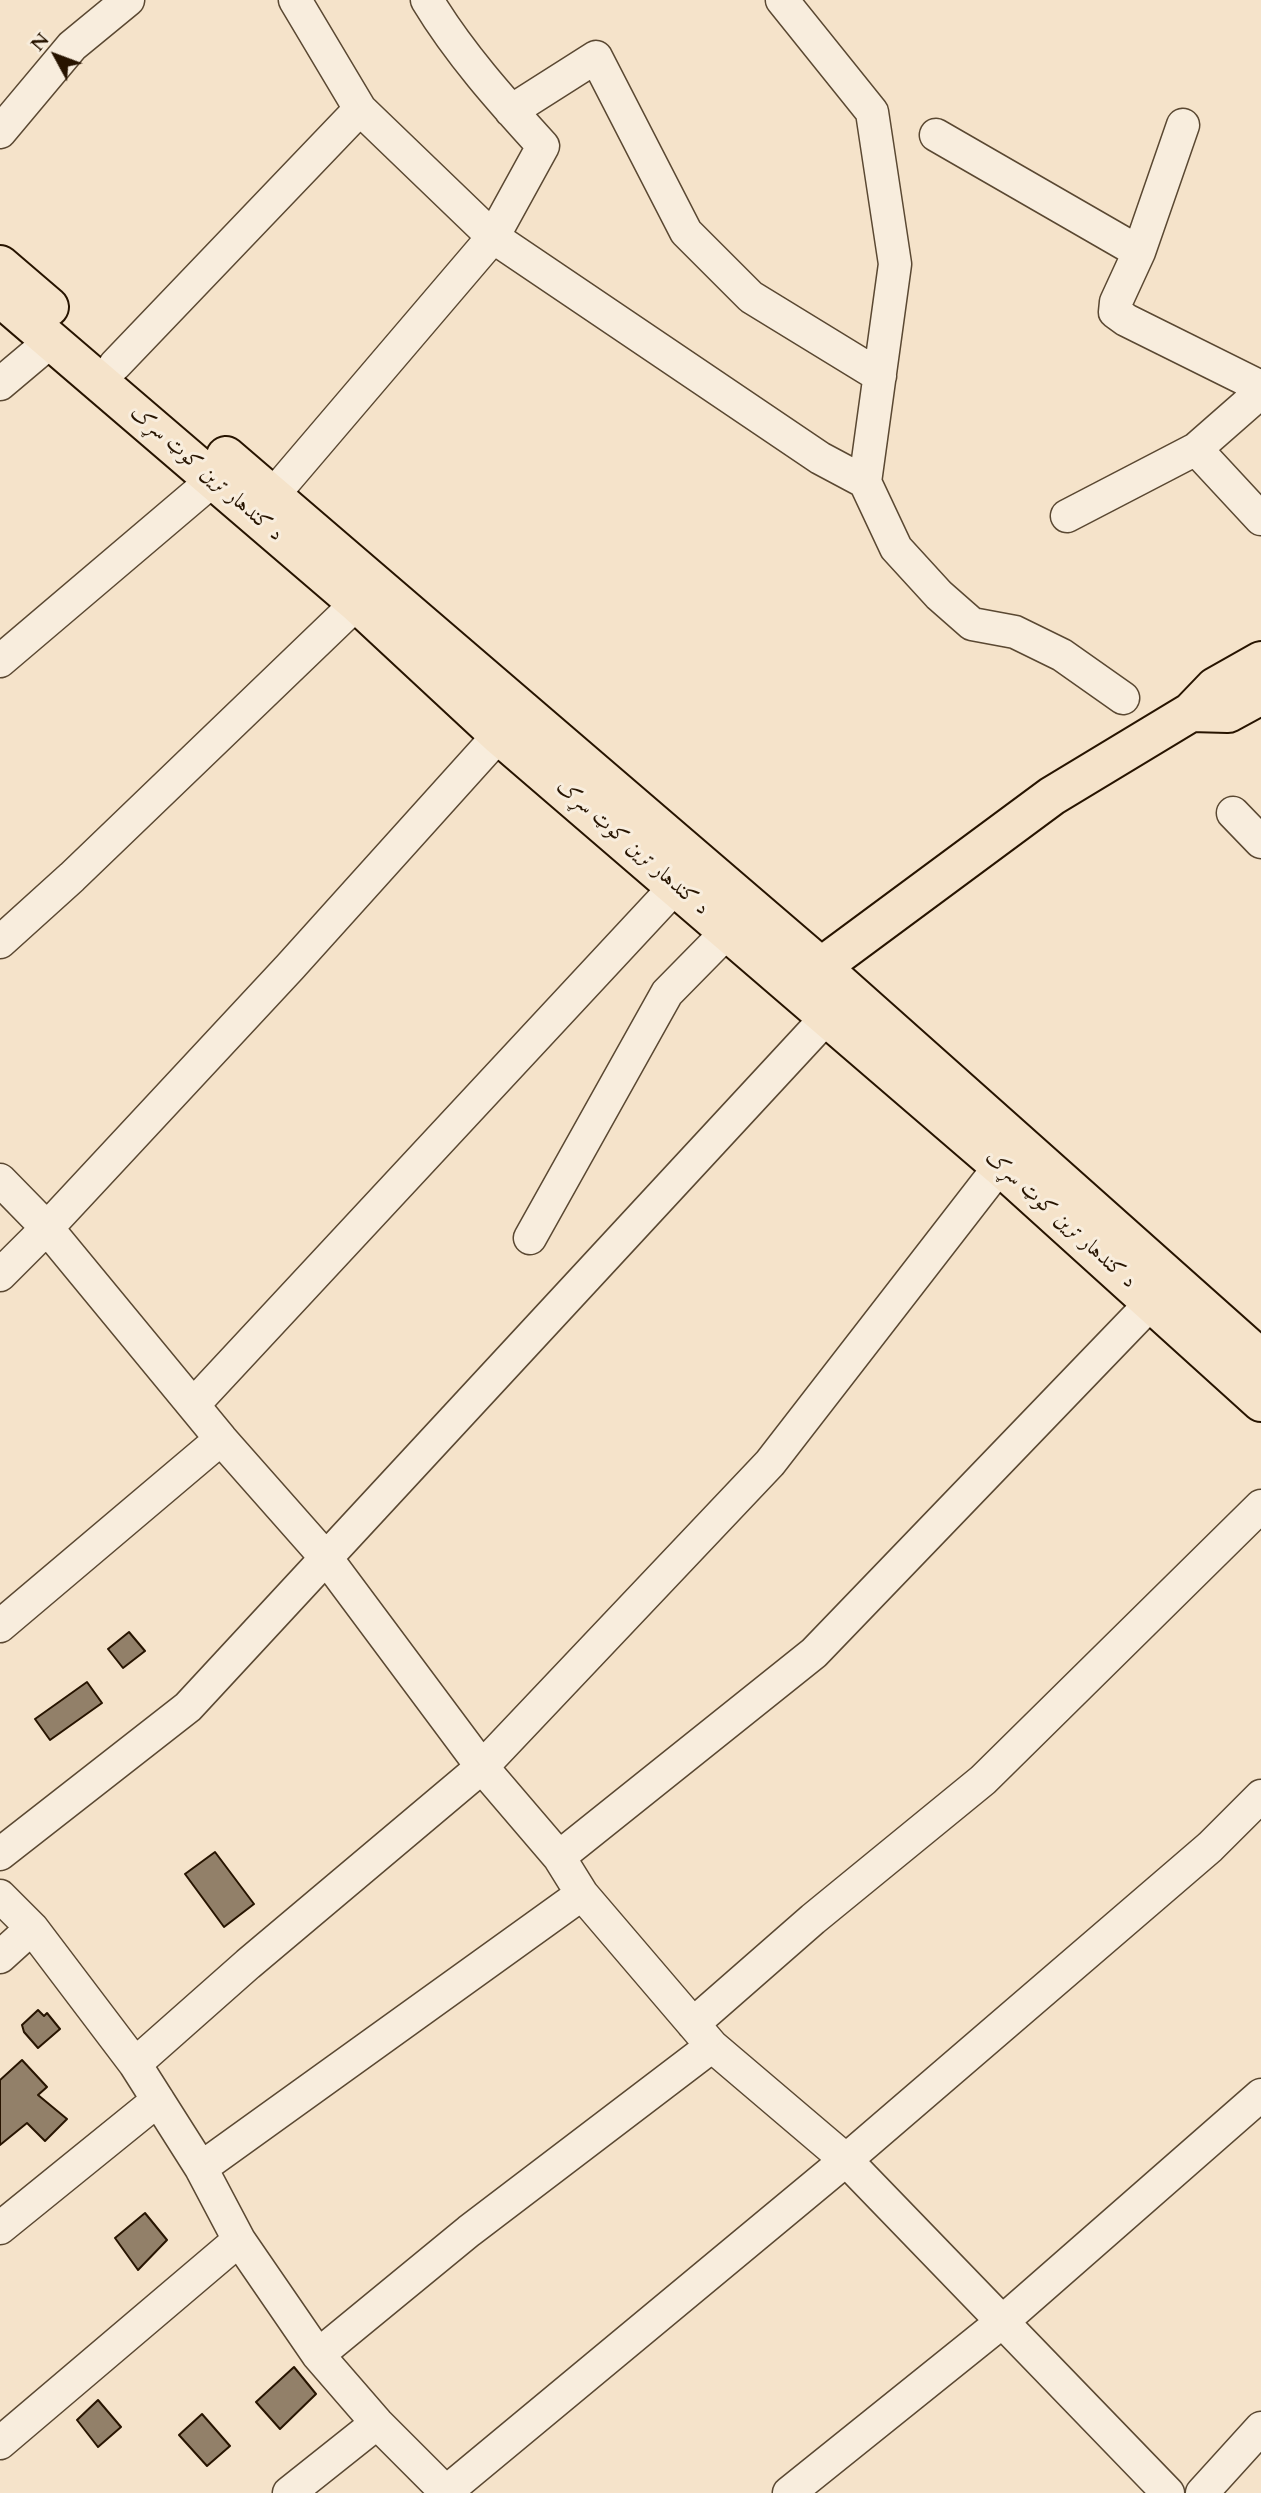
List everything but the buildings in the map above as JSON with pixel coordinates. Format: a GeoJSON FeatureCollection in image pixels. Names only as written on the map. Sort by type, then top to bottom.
{"type":"FeatureCollection","features":[{"type":"Feature","properties":{"kind":"main road","name":"د کندهار ترين کوټ سړک"},"geometry":{"type":"LineString","coordinates":[[0,265],[115,365],[272,495],[682,850],[808,978],[1128,1262],[1152,1302],[1261,1402]]}},
{"type":"Feature","properties":{"kind":"main road","name":"د کندهار ترين کوټ سړک"},"geometry":{"type":"LineString","coordinates":[[0,298],[358,603],[499,735],[728,932],[808,978],[827,1017],[1000,1166],[1261,1359]]}},
{"type":"Feature","properties":{"kind":"main road"},"geometry":{"type":"LineString","coordinates":[[808,978],[1052,796],[1191,712],[1215,687],[1261,661]]}},
{"type":"Feature","properties":{"kind":"main road"},"geometry":{"type":"LineString","coordinates":[[1191,712],[1228,713],[1261,695]]}},
{"type":"Feature","properties":{"kind":"street"},"geometry":{"type":"LineString","coordinates":[[0,132],[72,46],[128,0]]}},
{"type":"Feature","properties":{"kind":"street"},"geometry":{"type":"LineString","coordinates":[[295,0],[360,109],[493,237],[820,458],[866,482]]}},
{"type":"Feature","properties":{"kind":"street"},"geometry":{"type":"LineString","coordinates":[[272,495],[493,237],[543,146],[512,111],[427,0]]}},
{"type":"Feature","properties":{"kind":"street"},"geometry":{"type":"LineString","coordinates":[[782,0],[872,112],[895,264],[866,482],[896,548],[939,595],[972,624],[1015,632],[1062,655],[1123,698]]}},
{"type":"Feature","properties":{"kind":"street"},"geometry":{"type":"LineString","coordinates":[[512,111],[596,57],[686,232],[751,297],[880,376]]}},
{"type":"Feature","properties":{"kind":"street"},"geometry":{"type":"LineString","coordinates":[[115,365],[360,109]]}},
{"type":"Feature","properties":{"kind":"street"},"geometry":{"type":"LineString","coordinates":[[1067,516],[1196,449],[1261,390],[1115,312],[1116,302],[1139,251],[1183,125]]}},
{"type":"Feature","properties":{"kind":"street"},"geometry":{"type":"LineString","coordinates":[[936,135],[1139,251]]}},
{"type":"Feature","properties":{"kind":"street"},"geometry":{"type":"LineString","coordinates":[[0,383],[51,341]]}},
{"type":"Feature","properties":{"kind":"street"},"geometry":{"type":"LineString","coordinates":[[1196,449],[1261,519]]}},
{"type":"Feature","properties":{"kind":"street"},"geometry":{"type":"LineString","coordinates":[[0,661],[213,480]]}},
{"type":"Feature","properties":{"kind":"street"},"geometry":{"type":"LineString","coordinates":[[0,942],[72,877],[358,603]]}},
{"type":"Feature","properties":{"kind":"street"},"geometry":{"type":"LineString","coordinates":[[0,1275],[280,977],[499,735]]}},
{"type":"Feature","properties":{"kind":"street"},"geometry":{"type":"LineString","coordinates":[[1233,813],[1261,842]]}},
{"type":"Feature","properties":{"kind":"street"},"geometry":{"type":"LineString","coordinates":[[194,1404],[676,886]]}},
{"type":"Feature","properties":{"kind":"street"},"geometry":{"type":"LineString","coordinates":[[530,1238],[667,993],[728,932]]}},
{"type":"Feature","properties":{"kind":"street"},"geometry":{"type":"LineString","coordinates":[[0,1854],[188,1707],[827,1017]]}},
{"type":"Feature","properties":{"kind":"street"},"geometry":{"type":"LineString","coordinates":[[135,2064],[248,1964],[482,1767],[769,1463],[1000,1166]]}},
{"type":"Feature","properties":{"kind":"street"},"geometry":{"type":"LineString","coordinates":[[0,1180],[47,1228],[221,1439],[327,1559],[482,1767],[559,1857],[582,1894],[703,2035],[846,2160],[1003,2320],[1151,2488]]}},
{"type":"Feature","properties":{"kind":"street"},"geometry":{"type":"LineString","coordinates":[[559,1857],[814,1653],[1152,1302]]}},
{"type":"Feature","properties":{"kind":"street"},"geometry":{"type":"LineString","coordinates":[[0,1626],[221,1439]]}},
{"type":"Feature","properties":{"kind":"street"},"geometry":{"type":"LineString","coordinates":[[317,2355],[703,2035],[813,1919],[983,1780],[1261,1506]]}},
{"type":"Feature","properties":{"kind":"street"},"geometry":{"type":"LineString","coordinates":[[0,1896],[32,1928],[135,2064],[201,2168],[239,2240],[317,2355],[377,2423],[447,2493],[846,2160],[1210,1847],[1261,1796]]}},
{"type":"Feature","properties":{"kind":"street"},"geometry":{"type":"LineString","coordinates":[[201,2168],[582,1894]]}},
{"type":"Feature","properties":{"kind":"street"},"geometry":{"type":"LineString","coordinates":[[0,1957],[32,1928]]}},
{"type":"Feature","properties":{"kind":"street"},"geometry":{"type":"LineString","coordinates":[[789,2493],[1003,2320],[1261,2095]]}},
{"type":"Feature","properties":{"kind":"street"},"geometry":{"type":"LineString","coordinates":[[0,2228],[158,2100]]}},
{"type":"Feature","properties":{"kind":"street"},"geometry":{"type":"LineString","coordinates":[[0,2443],[239,2240]]}},
{"type":"Feature","properties":{"kind":"street"},"geometry":{"type":"LineString","coordinates":[[289,2493],[377,2423]]}},
{"type":"Feature","properties":{"kind":"street"},"geometry":{"type":"LineString","coordinates":[[1202,2493],[1261,2428]]}}]}
